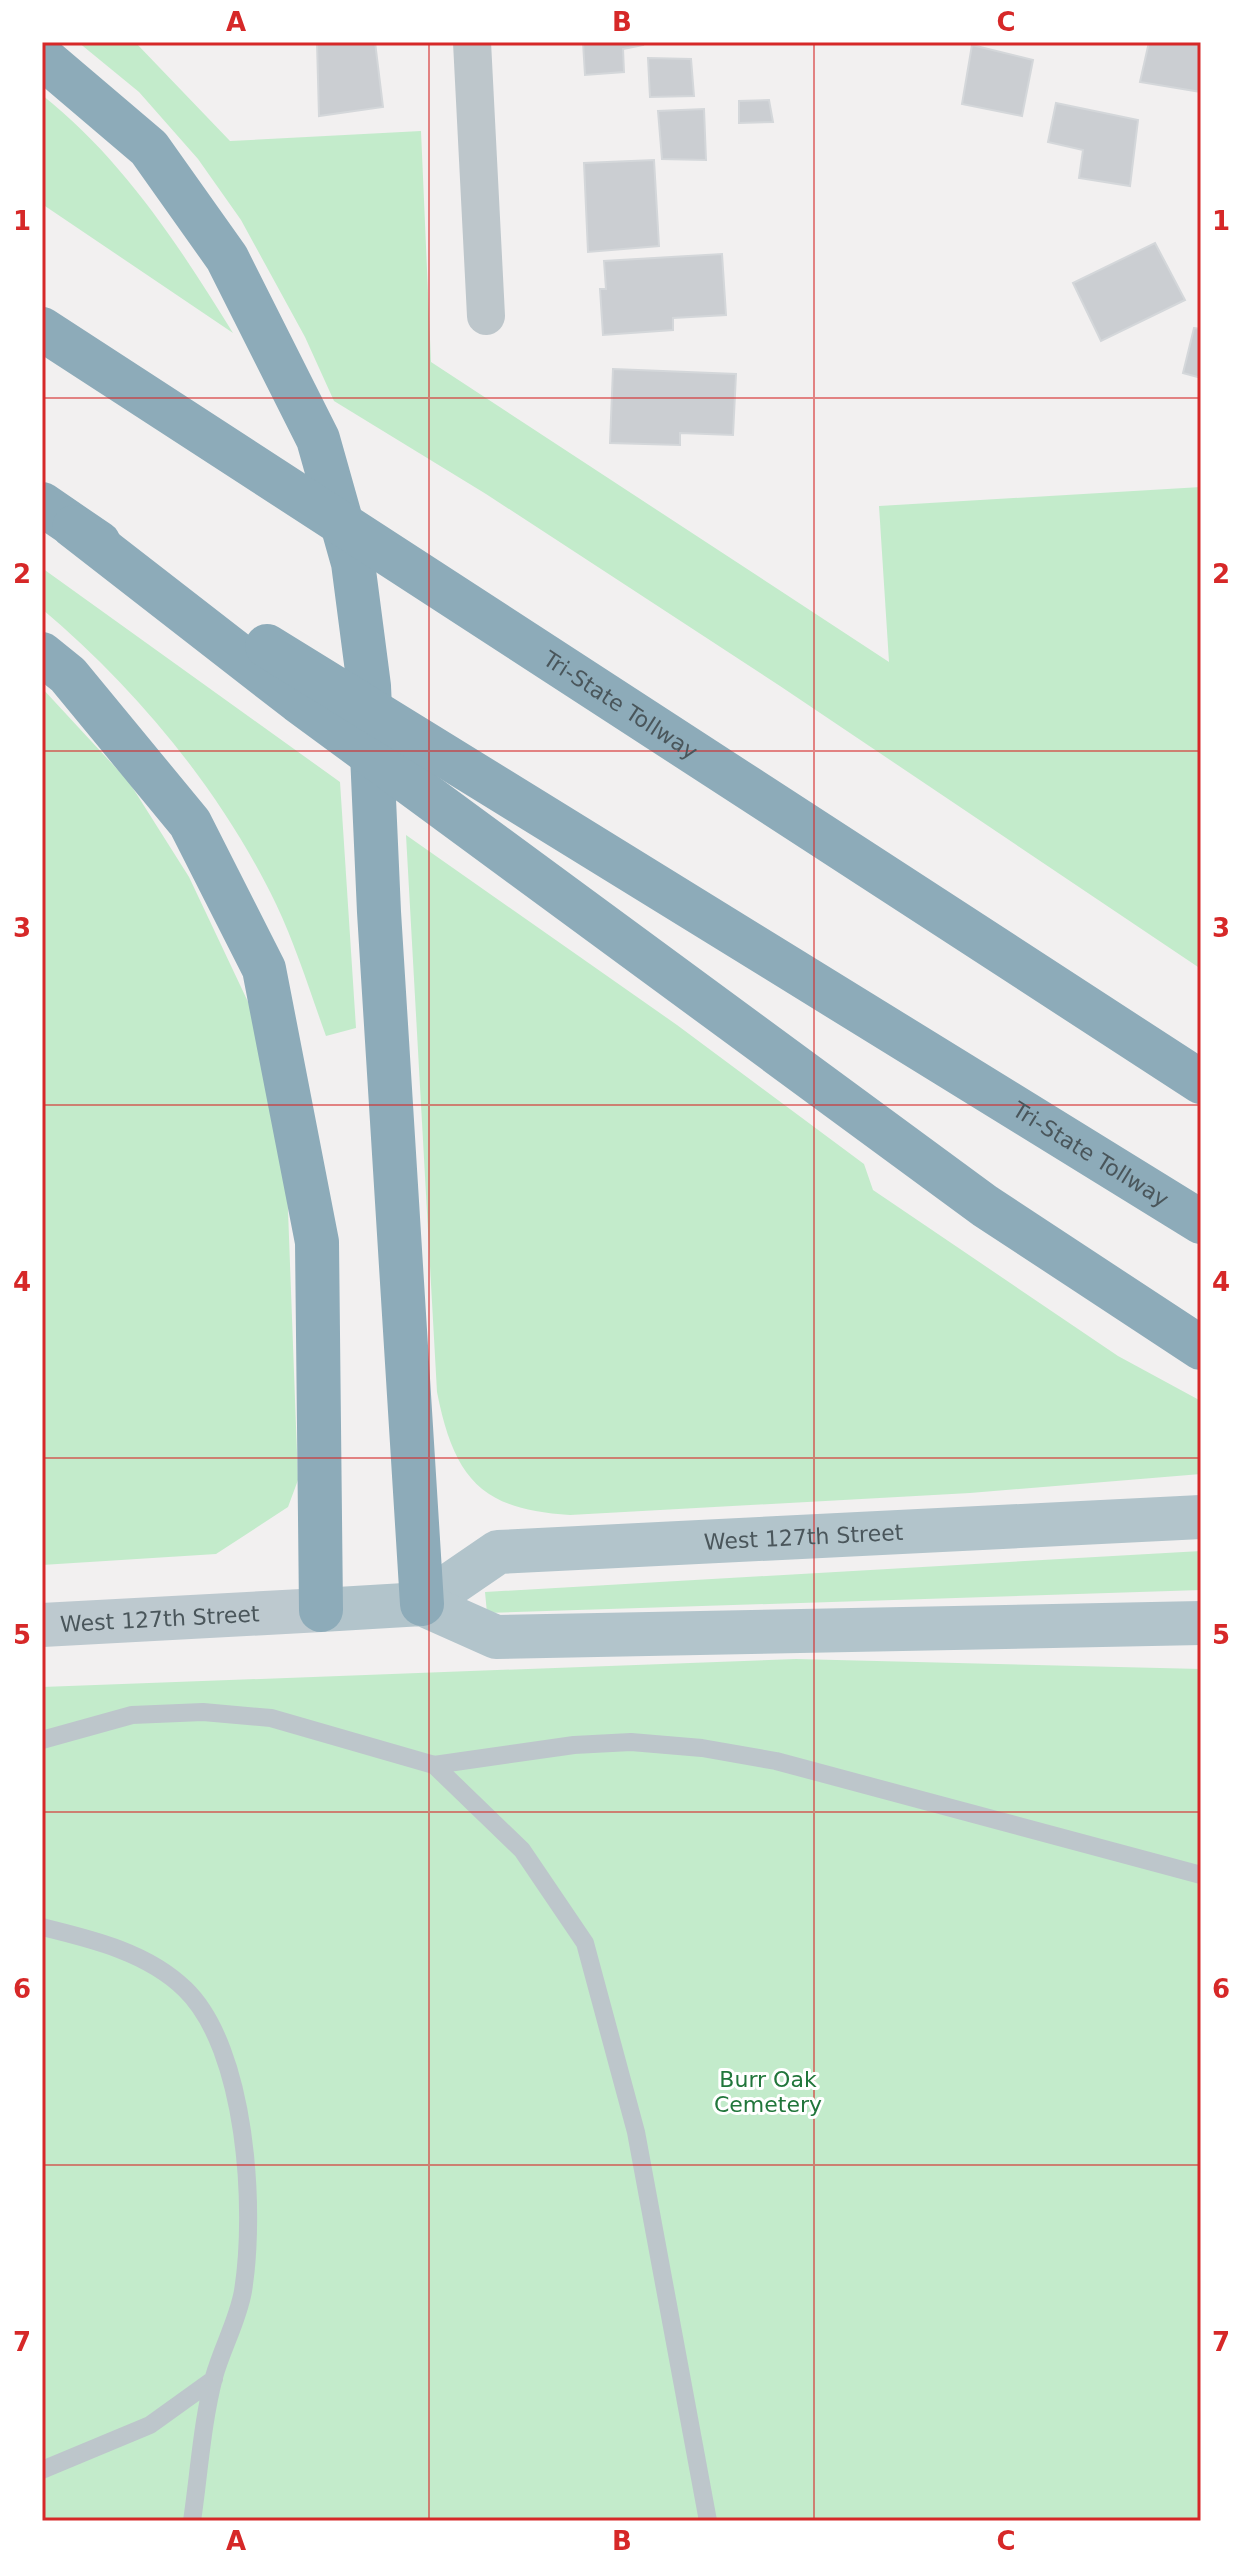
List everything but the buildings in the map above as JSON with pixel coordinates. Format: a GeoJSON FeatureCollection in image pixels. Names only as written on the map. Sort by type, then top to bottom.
{"type":"FeatureCollection","features":[{"type":"Feature","properties":{"kind":"highway"},"geometry":{"type":"LineString","coordinates":[[42,57],[149,148],[227,258],[318,439],[353,563],[369,686],[379,912],[422,1604]]}},
{"type":"Feature","properties":{"kind":"highway","name":"Tri-State Tollway"},"geometry":{"type":"LineString","coordinates":[[42,329],[1201,1082]]}},
{"type":"Feature","properties":{"kind":"highway"},"geometry":{"type":"LineString","coordinates":[[58,515],[298,701],[947,1178],[1201,1348]]}},
{"type":"Feature","properties":{"kind":"highway","name":"Tri-State Tollway"},"geometry":{"type":"LineString","coordinates":[[58,515],[1201,1222]]}},
{"type":"Feature","properties":{"kind":"highway"},"geometry":{"type":"LineString","coordinates":[[42,654],[68,675],[190,823],[264,969],[317,1242],[321,1610]]}},
{"type":"Feature","properties":{"kind":"main road","name":"West 127th Street"},"geometry":{"type":"LineString","coordinates":[[422,1604],[498,1552],[1201,1517]]}},
{"type":"Feature","properties":{"kind":"main road","name":"West 127th Street"},"geometry":{"type":"LineString","coordinates":[[42,1625],[422,1604],[496,1637],[1201,1623]]}},
{"type":"Feature","properties":{"kind":"street"},"geometry":{"type":"LineString","coordinates":[[472,42],[486,316]]}},
{"type":"Feature","properties":{"kind":"lane"},"geometry":{"type":"LineString","coordinates":[[42,1740],[132,1715],[203,1712],[271,1718],[434,1765],[574,1745],[631,1742],[702,1748],[776,1761],[1201,1875]]}},
{"type":"Feature","properties":{"kind":"lane"},"geometry":{"type":"LineString","coordinates":[[434,1765],[522,1850],[585,1943],[636,2132],[708,2521]]}},
{"type":"Feature","properties":{"kind":"lane"},"geometry":{"type":"LineString","coordinates":[[42,1927],[95,1939],[140,1958],[184,1988],[206,2016],[227,2067],[241,2131],[249,2198],[248,2245],[242,2295],[214,2379],[192,2521]]}},
{"type":"Feature","properties":{"kind":"lane"},"geometry":{"type":"LineString","coordinates":[[42,2470],[150,2425],[214,2379]]}},
{"type":"Feature","properties":{"kind":"green space"},"geometry":{"type":"Polygon","coordinates":[[[78,42],[135,42],[230,141],[421,131],[431,362],[889,662],[879,506],[1201,487],[1201,969],[780,686],[486,494],[334,401],[305,337],[241,220],[198,159],[139,92],[78,42]]]}},
{"type":"Feature","properties":{"kind":"green space"},"geometry":{"type":"Polygon","coordinates":[[[42,95],[124,175],[192,268],[233,333],[42,204],[42,95]]]}},
{"type":"Feature","properties":{"kind":"green space"},"geometry":{"type":"Polygon","coordinates":[[[42,568],[340,782],[356,1028],[326,1036],[276,904],[230,822],[144,708],[42,609],[42,568]]]}},
{"type":"Feature","properties":{"kind":"green space"},"geometry":{"type":"Polygon","coordinates":[[[42,688],[129,782],[189,877],[258,1023],[286,1156],[298,1480],[288,1507],[216,1554],[42,1565],[42,688]]]}},
{"type":"Feature","properties":{"kind":"green space"},"geometry":{"type":"Polygon","coordinates":[[[406,835],[677,1025],[864,1164],[873,1190],[1118,1356],[1201,1401],[1201,1474],[970,1493],[570,1515],[514,1506],[493,1497],[476,1484],[452,1447],[437,1392],[406,835]]]}},
{"type":"Feature","properties":{"kind":"green space"},"geometry":{"type":"Polygon","coordinates":[[[1201,1551],[1201,1590],[487,1613],[485,1592],[1201,1551]]]}},
{"type":"Feature","properties":{"kind":"green space","name":"Burr Oak Cemetery"},"geometry":{"type":"Polygon","coordinates":[[[796,1659],[1201,1669],[1201,2521],[42,2521],[42,1687],[796,1659]]]}}]}
